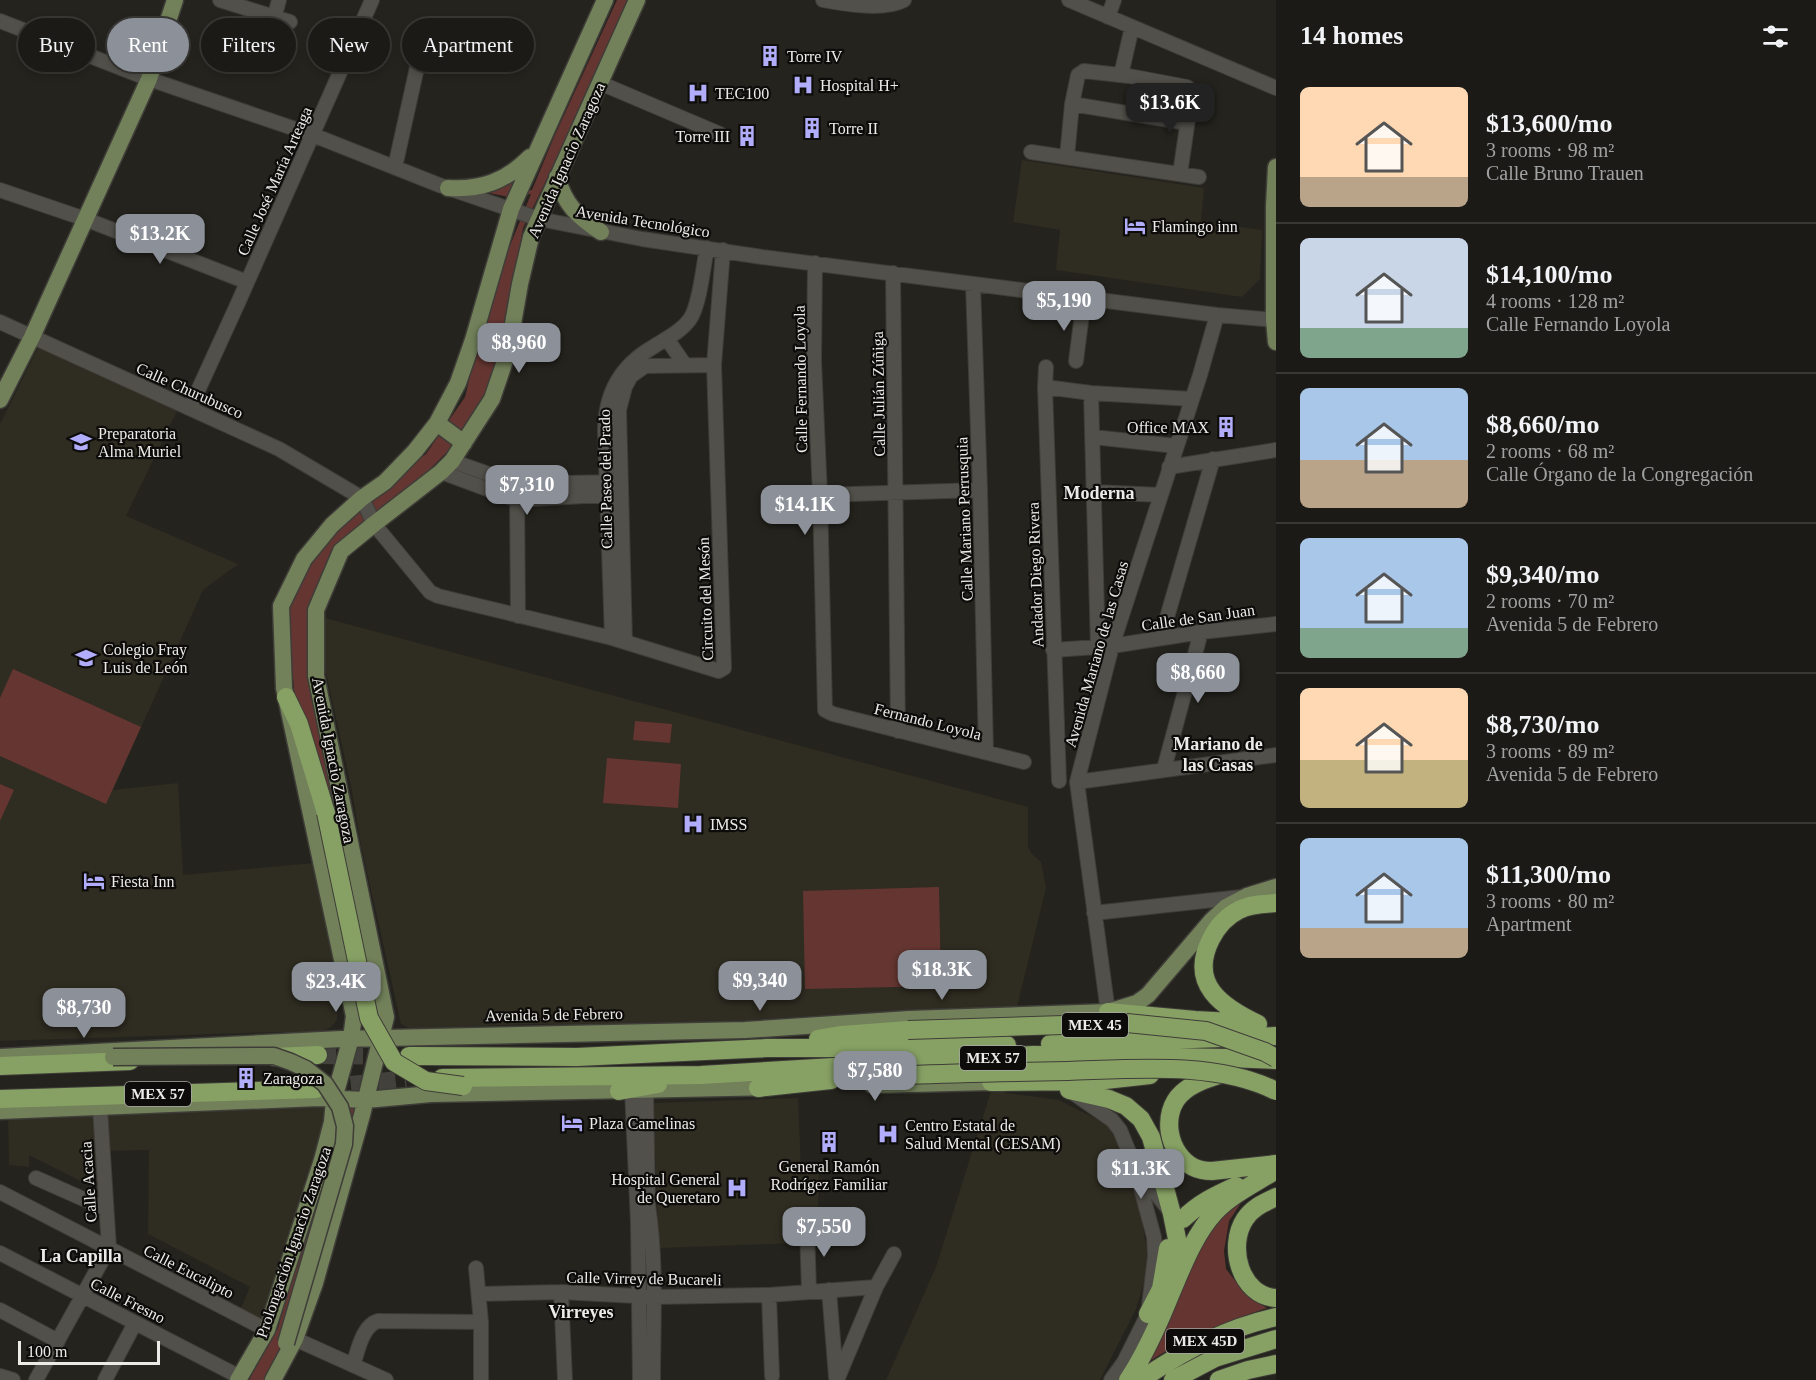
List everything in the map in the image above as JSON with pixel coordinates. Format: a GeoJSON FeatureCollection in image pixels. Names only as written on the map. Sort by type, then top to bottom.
{"type":"FeatureCollection","features":[{"type":"Feature","properties":{"kind":"highway"},"geometry":{"type":"LineString","coordinates":[[286,697],[299,724],[326,813],[369,1018],[394,1062],[426,1081],[463,1086],[604,1084],[701,1074]]}},
{"type":"Feature","properties":{"kind":"highway"},"geometry":{"type":"LineString","coordinates":[[1267,1025],[1229,1009],[1216,997],[1204,973],[1205,956],[1214,933],[1231,914],[1246,907],[1276,903]]}},
{"type":"Feature","properties":{"kind":"highway"},"geometry":{"type":"LineString","coordinates":[[1108,1012],[1267,1025]]}},
{"type":"Feature","properties":{"kind":"highway","name":"MEX 45"},"geometry":{"type":"LineString","coordinates":[[767,1048],[842,1035],[908,1030],[1127,1023],[1206,1031],[1265,1052],[1276,1061]]}},
{"type":"Feature","properties":{"kind":"highway","name":"MEX 57"},"geometry":{"type":"LineString","coordinates":[[409,1056],[577,1057],[767,1048],[905,1048],[1276,1036]]}},
{"type":"Feature","properties":{"kind":"highway","name":"MEX 57"},"geometry":{"type":"LineString","coordinates":[[0,1066],[318,1055]]}},
{"type":"Feature","properties":{"kind":"highway","name":"MEX 57"},"geometry":{"type":"LineString","coordinates":[[406,1079],[701,1074],[758,1080],[1034,1055],[1228,1058],[1276,1061]]}},
{"type":"Feature","properties":{"kind":"highway"},"geometry":{"type":"LineString","coordinates":[[991,1082],[1096,1081],[1148,1076],[1228,1058]]}},
{"type":"Feature","properties":{"kind":"highway"},"geometry":{"type":"LineString","coordinates":[[1276,1061],[1227,1072],[1201,1081],[1182,1093],[1169,1122],[1173,1145],[1182,1158],[1194,1167],[1212,1171],[1276,1167]]}},
{"type":"Feature","properties":{"kind":"highway"},"geometry":{"type":"LineString","coordinates":[[758,1080],[1129,1069],[1200,1070],[1241,1079],[1276,1091]]}},
{"type":"Feature","properties":{"kind":"highway","name":"MEX 57"},"geometry":{"type":"LineString","coordinates":[[632,1090],[701,1074]]}},
{"type":"Feature","properties":{"kind":"highway","name":"MEX 57"},"geometry":{"type":"LineString","coordinates":[[0,1099],[316,1089]]}},
{"type":"Feature","properties":{"kind":"highway"},"geometry":{"type":"LineString","coordinates":[[1069,1090],[1109,1099],[1126,1106],[1141,1119],[1151,1137],[1178,1216],[1181,1270]]}},
{"type":"Feature","properties":{"kind":"highway"},"geometry":{"type":"LineString","coordinates":[[1178,1216],[1208,1198],[1276,1167]]}},
{"type":"Feature","properties":{"kind":"highway"},"geometry":{"type":"LineString","coordinates":[[1128,1380],[1141,1361],[1155,1332],[1191,1248],[1215,1213],[1230,1199],[1276,1167]]}},
{"type":"Feature","properties":{"kind":"highway"},"geometry":{"type":"LineString","coordinates":[[1276,1197],[1257,1207],[1245,1219],[1238,1235],[1237,1252],[1241,1269],[1250,1283],[1263,1294],[1276,1298]]}},
{"type":"Feature","properties":{"kind":"highway"},"geometry":{"type":"LineString","coordinates":[[1148,1314],[1161,1289],[1168,1248]]}},
{"type":"Feature","properties":{"kind":"highway","name":"MEX 45D"},"geometry":{"type":"LineString","coordinates":[[1141,1380],[1161,1365],[1199,1344],[1232,1329],[1276,1317]]}},
{"type":"Feature","properties":{"kind":"highway","name":"MEX 45D"},"geometry":{"type":"LineString","coordinates":[[1173,1380],[1215,1358],[1276,1339]]}},
{"type":"Feature","properties":{"kind":"highway"},"geometry":{"type":"LineString","coordinates":[[1219,1380],[1276,1364]]}},
{"type":"Feature","properties":{"kind":"main road"},"geometry":{"type":"LineString","coordinates":[[0,399],[32,337],[148,79],[175,0]]}},
{"type":"Feature","properties":{"kind":"main road","name":"Avenida Ignacio Zaragoza"},"geometry":{"type":"LineString","coordinates":[[334,1099],[351,1038],[354,1016],[284,688],[281,606],[304,559],[332,525],[362,498],[385,482],[414,451],[436,423],[458,383],[481,315],[511,209],[605,0]]}},
{"type":"Feature","properties":{"kind":"main road","name":"Avenida Ignacio Zaragoza"},"geometry":{"type":"LineString","coordinates":[[366,1100],[386,1017],[316,676],[316,610],[341,551],[447,466],[492,399],[508,352],[520,284],[538,219],[637,0]]}},
{"type":"Feature","properties":{"kind":"main road"},"geometry":{"type":"LineString","coordinates":[[448,188],[474,188],[498,181],[519,168],[537,150]]}},
{"type":"Feature","properties":{"kind":"main road"},"geometry":{"type":"LineString","coordinates":[[1276,167],[1274,206],[1276,342]]}},
{"type":"Feature","properties":{"kind":"main road"},"geometry":{"type":"LineString","coordinates":[[557,177],[567,202],[582,219],[601,232]]}},
{"type":"Feature","properties":{"kind":"main road"},"geometry":{"type":"LineString","coordinates":[[436,423],[464,443]]}},
{"type":"Feature","properties":{"kind":"main road"},"geometry":{"type":"LineString","coordinates":[[318,844],[330,858],[340,857],[348,847],[346,828]]}},
{"type":"Feature","properties":{"kind":"main road","name":"Avenida 5 de Febrero"},"geometry":{"type":"LineString","coordinates":[[0,1057],[351,1038],[745,1030],[909,1019],[1108,1012],[1137,1003],[1148,995],[1212,920],[1226,908],[1247,896],[1276,887]]}},
{"type":"Feature","properties":{"kind":"main road"},"geometry":{"type":"LineString","coordinates":[[54,1054],[113,1057],[274,1056],[306,1069],[325,1084],[340,1107],[345,1126],[344,1144],[291,1341],[273,1380]]}},
{"type":"Feature","properties":{"kind":"main road"},"geometry":{"type":"LineString","coordinates":[[0,1112],[320,1098],[366,1100],[431,1094],[632,1090],[758,1080],[991,1082],[1069,1090]]}},
{"type":"Feature","properties":{"kind":"main road","name":"Prolongación Ignacio Zaragoza"},"geometry":{"type":"LineString","coordinates":[[239,1378],[267,1330],[322,1160],[332,1122],[334,1099]]}},
{"type":"Feature","properties":{"kind":"main road","name":"Prolongación Ignacio Zaragoza"},"geometry":{"type":"LineString","coordinates":[[291,1341],[312,1294],[366,1100]]}},
{"type":"Feature","properties":{"kind":"main road"},"geometry":{"type":"LineString","coordinates":[[280,1285],[312,1294]]}},
{"type":"Feature","properties":{"kind":"street"},"geometry":{"type":"LineString","coordinates":[[220,0],[274,18],[279,0]]}},
{"type":"Feature","properties":{"kind":"street","name":"Calle José María Arteaga"},"geometry":{"type":"LineString","coordinates":[[190,408],[372,0]]}},
{"type":"Feature","properties":{"kind":"street"},"geometry":{"type":"LineString","coordinates":[[823,0],[845,4],[882,5],[899,3],[904,0]]}},
{"type":"Feature","properties":{"kind":"street"},"geometry":{"type":"LineString","coordinates":[[1069,0],[1276,88]]}},
{"type":"Feature","properties":{"kind":"street"},"geometry":{"type":"LineString","coordinates":[[1108,17],[1114,0]]}},
{"type":"Feature","properties":{"kind":"street","name":"Avenida Tecnológico"},"geometry":{"type":"LineString","coordinates":[[0,21],[148,79],[313,135],[448,188],[538,219],[601,232],[815,263],[1217,315],[1275,320]]}},
{"type":"Feature","properties":{"kind":"street"},"geometry":{"type":"LineString","coordinates":[[1125,75],[1136,28]]}},
{"type":"Feature","properties":{"kind":"street"},"geometry":{"type":"LineString","coordinates":[[395,167],[416,72]]}},
{"type":"Feature","properties":{"kind":"street"},"geometry":{"type":"LineString","coordinates":[[1067,157],[1072,104],[1076,79],[1080,72],[1125,75],[1190,89],[1193,95],[1180,174]]}},
{"type":"Feature","properties":{"kind":"street"},"geometry":{"type":"LineString","coordinates":[[600,83],[720,134]]}},
{"type":"Feature","properties":{"kind":"street"},"geometry":{"type":"LineString","coordinates":[[1072,104],[1187,123]]}},
{"type":"Feature","properties":{"kind":"street"},"geometry":{"type":"LineString","coordinates":[[1031,152],[1199,177]]}},
{"type":"Feature","properties":{"kind":"street"},"geometry":{"type":"LineString","coordinates":[[0,190],[85,219],[247,282]]}},
{"type":"Feature","properties":{"kind":"street","name":"Calle Paseo del Prado"},"geometry":{"type":"LineString","coordinates":[[614,488],[605,422],[610,397],[618,376],[650,348],[667,339],[688,321],[695,310],[706,248]]}},
{"type":"Feature","properties":{"kind":"street","name":"Circuito del Mesón"},"geometry":{"type":"LineString","coordinates":[[362,498],[374,524],[430,592],[438,596],[619,640],[719,671],[724,668],[714,365],[723,250]]}},
{"type":"Feature","properties":{"kind":"street","name":"Calle Fernando Loyola"},"geometry":{"type":"LineString","coordinates":[[815,263],[814,361],[825,710]]}},
{"type":"Feature","properties":{"kind":"street","name":"Calle Julián Zúñiga"},"geometry":{"type":"LineString","coordinates":[[893,273],[898,731]]}},
{"type":"Feature","properties":{"kind":"street","name":"Calle Mariano Perrusquia"},"geometry":{"type":"LineString","coordinates":[[973,284],[986,752]]}},
{"type":"Feature","properties":{"kind":"street"},"geometry":{"type":"LineString","coordinates":[[1076,361],[1084,298]]}},
{"type":"Feature","properties":{"kind":"street","name":"Avenida Mariano de las Casas"},"geometry":{"type":"LineString","coordinates":[[1108,1012],[1077,782],[1112,646],[1217,315]]}},
{"type":"Feature","properties":{"kind":"street","name":"Calle Churubusco"},"geometry":{"type":"LineString","coordinates":[[0,322],[279,449],[362,498]]}},
{"type":"Feature","properties":{"kind":"street"},"geometry":{"type":"LineString","coordinates":[[667,339],[685,365]]}},
{"type":"Feature","properties":{"kind":"street","name":"Calle Paseo del Prado"},"geometry":{"type":"LineString","coordinates":[[619,640],[614,488],[618,410],[625,387],[631,375],[645,366],[714,365]]}},
{"type":"Feature","properties":{"kind":"street","name":"Andador Diego Rivera"},"geometry":{"type":"LineString","coordinates":[[1046,367],[1053,650],[1059,781]]}},
{"type":"Feature","properties":{"kind":"street"},"geometry":{"type":"LineString","coordinates":[[1046,387],[1091,393],[1192,399]]}},
{"type":"Feature","properties":{"kind":"street"},"geometry":{"type":"LineString","coordinates":[[1091,393],[1098,648]]}},
{"type":"Feature","properties":{"kind":"street"},"geometry":{"type":"LineString","coordinates":[[1093,437],[1176,446]]}},
{"type":"Feature","properties":{"kind":"street"},"geometry":{"type":"LineString","coordinates":[[1169,467],[1276,450]]}},
{"type":"Feature","properties":{"kind":"street"},"geometry":{"type":"LineString","coordinates":[[1161,638],[1213,459]]}},
{"type":"Feature","properties":{"kind":"street"},"geometry":{"type":"LineString","coordinates":[[447,466],[517,484],[614,488]]}},
{"type":"Feature","properties":{"kind":"street"},"geometry":{"type":"LineString","coordinates":[[447,466],[517,501],[614,488]]}},
{"type":"Feature","properties":{"kind":"street"},"geometry":{"type":"LineString","coordinates":[[517,484],[518,616]]}},
{"type":"Feature","properties":{"kind":"street"},"geometry":{"type":"LineString","coordinates":[[820,495],[980,490]]}},
{"type":"Feature","properties":{"kind":"street"},"geometry":{"type":"LineString","coordinates":[[1094,492],[1161,495]]}},
{"type":"Feature","properties":{"kind":"street","name":"Calle de San Juan"},"geometry":{"type":"LineString","coordinates":[[1053,650],[1098,648],[1201,632],[1276,624]]}},
{"type":"Feature","properties":{"kind":"street"},"geometry":{"type":"LineString","coordinates":[[1164,769],[1201,632]]}},
{"type":"Feature","properties":{"kind":"street","name":"Fernando Loyola"},"geometry":{"type":"LineString","coordinates":[[825,710],[898,731],[1024,762]]}},
{"type":"Feature","properties":{"kind":"street"},"geometry":{"type":"LineString","coordinates":[[1077,782],[1276,755]]}},
{"type":"Feature","properties":{"kind":"street"},"geometry":{"type":"LineString","coordinates":[[1094,913],[1247,896]]}},
{"type":"Feature","properties":{"kind":"street"},"geometry":{"type":"LineString","coordinates":[[632,1090],[638,1223],[640,1380]]}},
{"type":"Feature","properties":{"kind":"street"},"geometry":{"type":"LineString","coordinates":[[632,1090],[651,1224],[654,1297],[653,1380]]}},
{"type":"Feature","properties":{"kind":"street"},"geometry":{"type":"LineString","coordinates":[[1069,1090],[1112,1120],[1120,1130],[1135,1167],[1154,1237],[1155,1256],[1148,1314],[1124,1362],[1111,1380]]}},
{"type":"Feature","properties":{"kind":"street","name":"Calle Acacia"},"geometry":{"type":"LineString","coordinates":[[100,1108],[109,1248]]}},
{"type":"Feature","properties":{"kind":"street"},"geometry":{"type":"LineString","coordinates":[[1135,1167],[1178,1216]]}},
{"type":"Feature","properties":{"kind":"street"},"geometry":{"type":"LineString","coordinates":[[36,1178],[106,1209]]}},
{"type":"Feature","properties":{"kind":"street","name":"Calle Eucalipto"},"geometry":{"type":"LineString","coordinates":[[0,1192],[267,1330]]}},
{"type":"Feature","properties":{"kind":"street"},"geometry":{"type":"LineString","coordinates":[[809,1291],[807,1227],[820,1216]]}},
{"type":"Feature","properties":{"kind":"street"},"geometry":{"type":"LineString","coordinates":[[36,1380],[109,1248]]}},
{"type":"Feature","properties":{"kind":"street","name":"Calle Fresno"},"geometry":{"type":"LineString","coordinates":[[0,1253],[239,1378]]}},
{"type":"Feature","properties":{"kind":"street"},"geometry":{"type":"LineString","coordinates":[[837,1380],[876,1287],[894,1254]]}},
{"type":"Feature","properties":{"kind":"street"},"geometry":{"type":"LineString","coordinates":[[476,1268],[481,1322],[481,1380]]}},
{"type":"Feature","properties":{"kind":"street","name":"Calle Virrey de Bucareli"},"geometry":{"type":"LineString","coordinates":[[478,1294],[561,1292],[654,1297],[769,1295],[876,1287]]}},
{"type":"Feature","properties":{"kind":"street"},"geometry":{"type":"LineString","coordinates":[[828,1290],[837,1380]]}},
{"type":"Feature","properties":{"kind":"street"},"geometry":{"type":"LineString","coordinates":[[561,1292],[565,1380]]}},
{"type":"Feature","properties":{"kind":"street"},"geometry":{"type":"LineString","coordinates":[[769,1295],[772,1376]]}},
{"type":"Feature","properties":{"kind":"street"},"geometry":{"type":"LineString","coordinates":[[0,1310],[58,1341]]}},
{"type":"Feature","properties":{"kind":"street"},"geometry":{"type":"LineString","coordinates":[[353,1365],[366,1329],[378,1321],[481,1322]]}},
{"type":"Feature","properties":{"kind":"street"},"geometry":{"type":"LineString","coordinates":[[105,1380],[135,1323]]}},
{"type":"Feature","properties":{"kind":"street"},"geometry":{"type":"LineString","coordinates":[[291,1341],[386,1380]]}},
{"type":"Feature","properties":{"kind":"shaded area"},"geometry":{"type":"Polygon","coordinates":[[[617,0],[627,0],[569,133],[523,228],[495,384],[452,447],[416,483],[339,542],[321,575],[307,633],[312,689],[380,1024],[361,1024],[296,710],[286,603],[330,527],[426,454],[465,397],[489,297],[531,194],[509,197],[479,191],[523,170],[510,194],[532,190],[617,0]]]}},
{"type":"Feature","properties":{"kind":"shaded area","name":"Flamingo inn"},"geometry":{"type":"Polygon","coordinates":[[[1022,160],[1204,188],[1201,221],[1262,230],[1260,279],[1242,297],[1056,270],[1060,230],[1013,222],[1022,160]]]}},
{"type":"Feature","properties":{"kind":"shaded area"},"geometry":{"type":"Polygon","coordinates":[[[39,346],[177,411],[126,516],[238,564],[203,590],[113,790],[178,783],[183,875],[314,863],[334,959],[338,1006],[337,1020],[330,1028],[313,1035],[280,1032],[0,1041],[0,424],[39,346]]]}},
{"type":"Feature","properties":{"kind":"shaded area","name":"IMSS"},"geometry":{"type":"Polygon","coordinates":[[[325,618],[1028,807],[1028,847],[1041,862],[1046,888],[1017,1007],[635,1027],[529,1024],[410,1029],[401,1024],[325,668],[325,618]]]}},
{"type":"Feature","properties":{"kind":"shaded area"},"geometry":{"type":"Polygon","coordinates":[[[13,669],[141,727],[106,804],[0,756],[0,698],[13,669]]]}},
{"type":"Feature","properties":{"kind":"shaded area"},"geometry":{"type":"Polygon","coordinates":[[[635,721],[672,724],[670,743],[633,740],[635,721]]]}},
{"type":"Feature","properties":{"kind":"shaded area"},"geometry":{"type":"Polygon","coordinates":[[[607,758],[681,764],[678,808],[603,803],[607,758]]]}},
{"type":"Feature","properties":{"kind":"shaded area"},"geometry":{"type":"Polygon","coordinates":[[[0,784],[14,790],[0,821],[0,784]]]}},
{"type":"Feature","properties":{"kind":"shaded area"},"geometry":{"type":"Polygon","coordinates":[[[939,887],[941,986],[805,989],[803,891],[939,887]]]}},
{"type":"Feature","properties":{"kind":"shaded area"},"geometry":{"type":"Polygon","coordinates":[[[991,1091],[1059,1100],[1108,1125],[1119,1140],[1139,1201],[1149,1265],[1136,1309],[1100,1380],[886,1380],[936,1267],[991,1091]]]}},
{"type":"Feature","properties":{"kind":"shaded area","name":"Hospital General de Queretaro"},"geometry":{"type":"Polygon","coordinates":[[[798,1098],[801,1170],[819,1171],[818,1213],[800,1230],[800,1243],[659,1248],[653,1103],[798,1098]]]}},
{"type":"Feature","properties":{"kind":"shaded area"},"geometry":{"type":"Polygon","coordinates":[[[334,1099],[267,1330],[238,1315],[250,1287],[148,1234],[149,1150],[103,1151],[106,1194],[29,1155],[29,1167],[9,1165],[8,1111],[334,1099]]]}},
{"type":"Feature","properties":{"kind":"shaded area"},"geometry":{"type":"Polygon","coordinates":[[[351,1106],[357,1111],[293,1337],[268,1380],[249,1380],[278,1328],[341,1107],[351,1106]]]}},
{"type":"Feature","properties":{"kind":"shaded area"},"geometry":{"type":"Polygon","coordinates":[[[1245,1197],[1229,1221],[1224,1251],[1226,1269],[1247,1296],[1267,1308],[1201,1333],[1141,1367],[1196,1251],[1220,1216],[1245,1197]]]}},
{"type":"Feature","properties":{"kind":"tunnel"},"geometry":{"type":"LineString","coordinates":[[318,1055],[392,1056]]}},
{"type":"Feature","properties":{"kind":"tunnel"},"geometry":{"type":"LineString","coordinates":[[324,1088],[406,1079]]}},
{"type":"Feature","properties":{"kind":"place","name":"Torre IV"},"geometry":{"type":"Point","coordinates":[770,56]}},
{"type":"Feature","properties":{"kind":"place","name":"Hospital H+"},"geometry":{"type":"Point","coordinates":[803,85]}},
{"type":"Feature","properties":{"kind":"place","name":"TEC100"},"geometry":{"type":"Point","coordinates":[698,93]}},
{"type":"Feature","properties":{"kind":"place","name":"Torre II"},"geometry":{"type":"Point","coordinates":[812,128]}},
{"type":"Feature","properties":{"kind":"place","name":"Torre III"},"geometry":{"type":"Point","coordinates":[747,136]}},
{"type":"Feature","properties":{"kind":"place","name":"Flamingo inn"},"geometry":{"type":"Point","coordinates":[1135,226]}},
{"type":"Feature","properties":{"kind":"place","name":"Office MAX"},"geometry":{"type":"Point","coordinates":[1226,427]}},
{"type":"Feature","properties":{"kind":"place","name":"Preparatoria Alma Muriel"},"geometry":{"type":"Point","coordinates":[81,442]}},
{"type":"Feature","properties":{"kind":"place","name":"Colegio Fray Luis de León"},"geometry":{"type":"Point","coordinates":[86,658]}},
{"type":"Feature","properties":{"kind":"place","name":"IMSS"},"geometry":{"type":"Point","coordinates":[693,824]}},
{"type":"Feature","properties":{"kind":"place","name":"Fiesta Inn"},"geometry":{"type":"Point","coordinates":[94,881]}},
{"type":"Feature","properties":{"kind":"place","name":"Zaragoza"},"geometry":{"type":"Point","coordinates":[246,1078]}},
{"type":"Feature","properties":{"kind":"place","name":"Plaza Camelinas"},"geometry":{"type":"Point","coordinates":[572,1123]}},
{"type":"Feature","properties":{"kind":"place","name":"Centro Estatal de Salud Mental (CESAM)"},"geometry":{"type":"Point","coordinates":[888,1134]}},
{"type":"Feature","properties":{"kind":"place","name":"General Ramón Rodrígez Familiar"},"geometry":{"type":"Point","coordinates":[829,1142]}},
{"type":"Feature","properties":{"kind":"place","name":"Hospital General de Queretaro"},"geometry":{"type":"Point","coordinates":[737,1188]}},
{"type":"Feature","properties":{"kind":"district","name":"Moderna"},"geometry":{"type":"Point","coordinates":[1099,493]}},
{"type":"Feature","properties":{"kind":"district","name":"Mariano de las Casas"},"geometry":{"type":"Point","coordinates":[1218,754]}},
{"type":"Feature","properties":{"kind":"district","name":"La Capilla"},"geometry":{"type":"Point","coordinates":[81,1256]}},
{"type":"Feature","properties":{"kind":"district","name":"Virreyes"},"geometry":{"type":"Point","coordinates":[581,1312]}}]}
